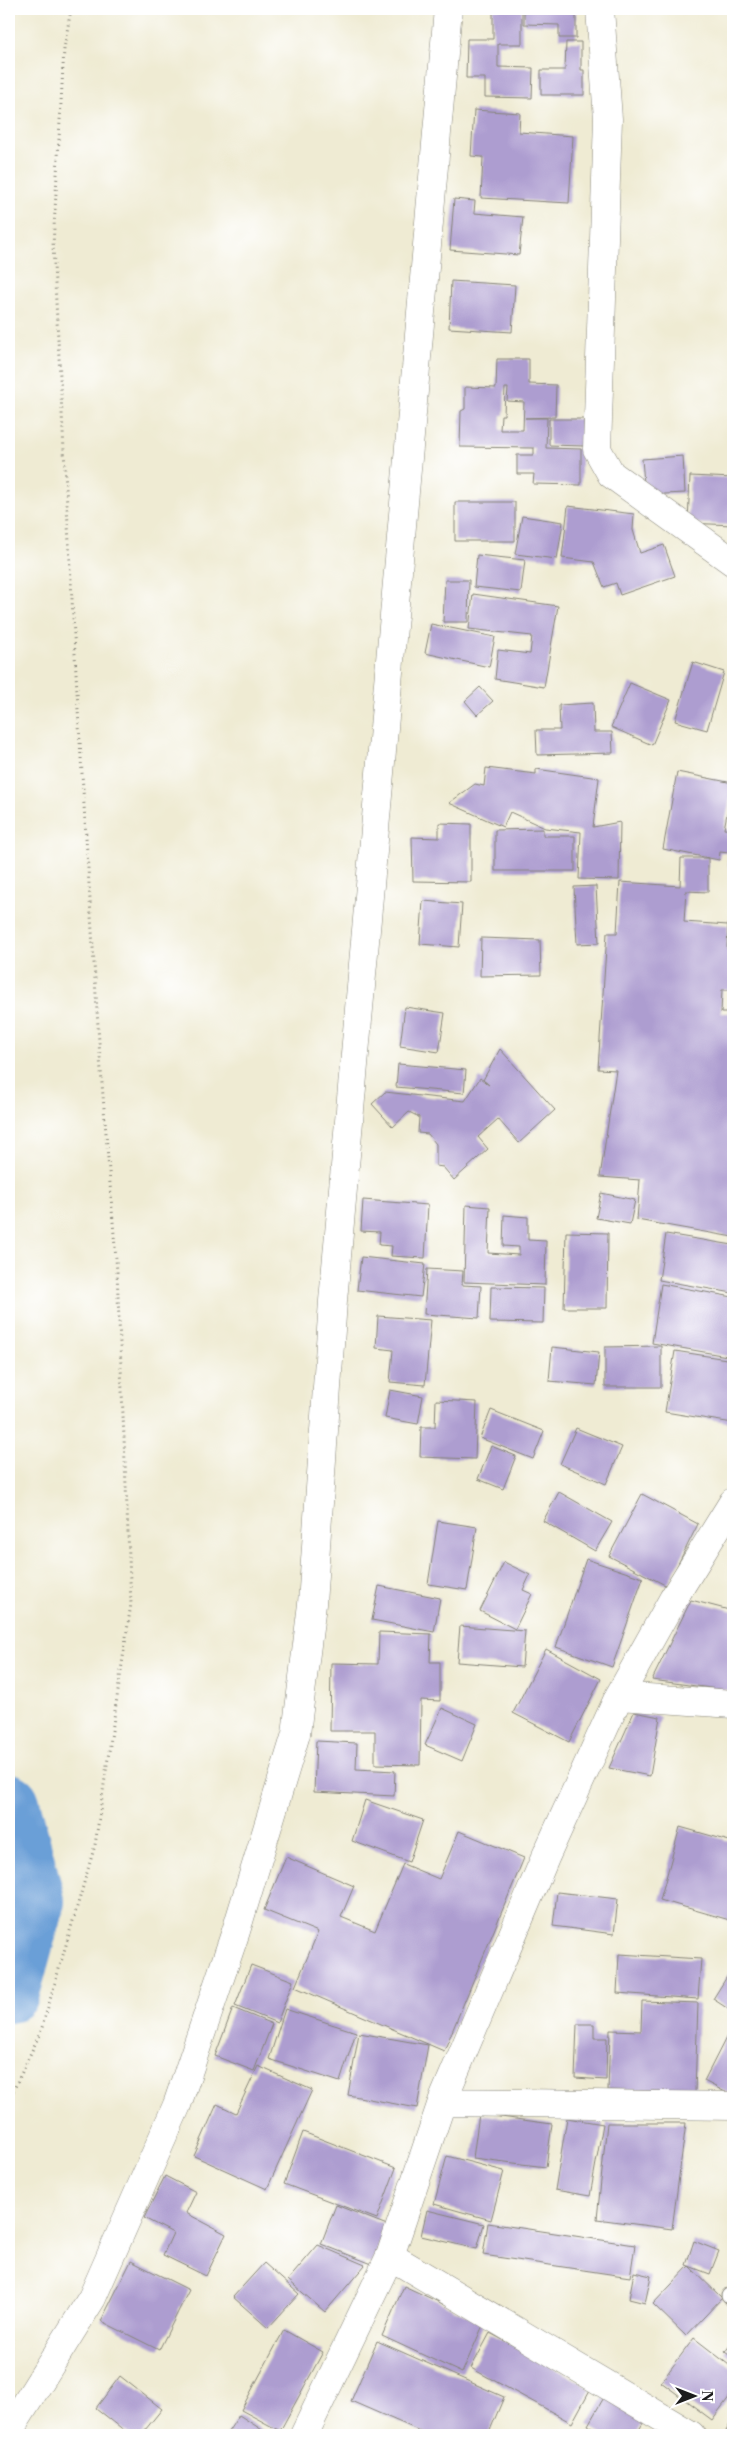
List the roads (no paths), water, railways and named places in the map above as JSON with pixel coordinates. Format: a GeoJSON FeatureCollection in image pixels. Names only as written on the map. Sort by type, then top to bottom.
{"type":"FeatureCollection","features":[{"type":"Feature","properties":{"kind":"street"},"geometry":{"type":"LineString","coordinates":[[9,2431],[92,2298],[178,2105],[236,1931],[296,1734],[312,1604],[333,1301],[448,9]]}},
{"type":"Feature","properties":{"kind":"street"},"geometry":{"type":"LineString","coordinates":[[600,9],[608,119],[597,448],[611,474],[733,562]]}},
{"type":"Feature","properties":{"kind":"street"},"geometry":{"type":"LineString","coordinates":[[304,2435],[390,2256],[442,2102],[545,1858],[619,1696],[673,1599],[733,1502]]}},
{"type":"Feature","properties":{"kind":"street"},"geometry":{"type":"LineString","coordinates":[[619,1696],[733,1704]]}},
{"type":"Feature","properties":{"kind":"street"},"geometry":{"type":"LineString","coordinates":[[442,2102],[733,2106]]}},
{"type":"Feature","properties":{"kind":"street"},"geometry":{"type":"LineString","coordinates":[[390,2256],[691,2435]]}},
{"type":"Feature","properties":{"kind":"waterway"},"geometry":{"type":"LineString","coordinates":[[9,1804],[34,1901],[9,1992]]}}]}
